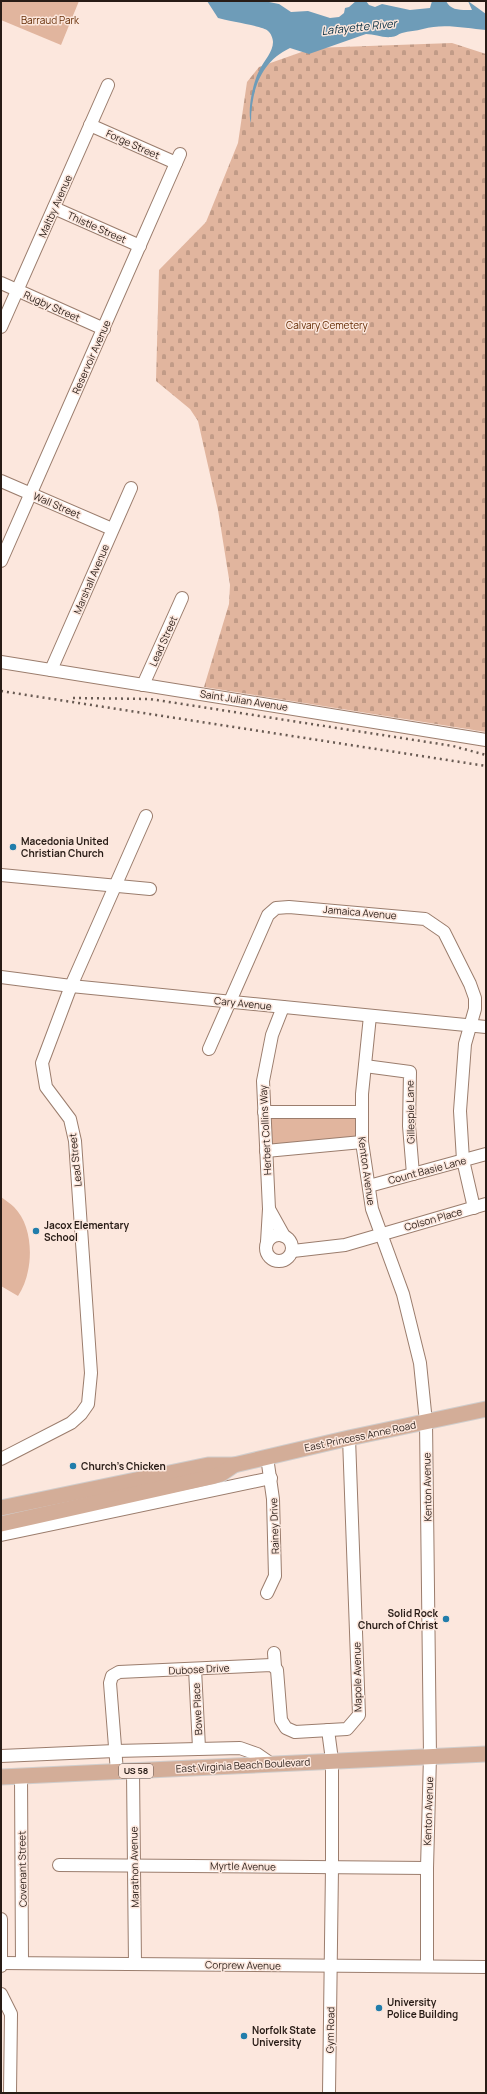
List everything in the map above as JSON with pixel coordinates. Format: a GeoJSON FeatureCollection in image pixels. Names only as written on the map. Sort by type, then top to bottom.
{"type":"FeatureCollection","features":[{"type":"Feature","properties":{"kind":"main road","name":"East Princess Anne Road"},"geometry":{"type":"LineString","coordinates":[[1,1508],[208,1465],[234,1465],[349,1438],[486,1409]]}},
{"type":"Feature","properties":{"kind":"main road","name":"East Princess Anne Road"},"geometry":{"type":"LineString","coordinates":[[1,1524],[211,1477],[221,1474],[234,1465]]}},
{"type":"Feature","properties":{"kind":"main road","name":"East Virginia Beach Boulevard"},"geometry":{"type":"LineString","coordinates":[[1,1777],[332,1760],[486,1754]]}},
{"type":"Feature","properties":{"kind":"street","name":"Maltby Avenue"},"geometry":{"type":"LineString","coordinates":[[1,327],[108,85]]}},
{"type":"Feature","properties":{"kind":"street","name":"Forge Street"},"geometry":{"type":"LineString","coordinates":[[90,125],[178,159]]}},
{"type":"Feature","properties":{"kind":"street","name":"Reservoir Avenue"},"geometry":{"type":"LineString","coordinates":[[1,561],[178,159]]}},
{"type":"Feature","properties":{"kind":"street","name":"Thistle Street"},"geometry":{"type":"LineString","coordinates":[[54,208],[140,246]]}},
{"type":"Feature","properties":{"kind":"street","name":"Rugby Street"},"geometry":{"type":"LineString","coordinates":[[1,283],[104,329]]}},
{"type":"Feature","properties":{"kind":"street","name":"Wall Street"},"geometry":{"type":"LineString","coordinates":[[1,481],[112,529]]}},
{"type":"Feature","properties":{"kind":"street","name":"Marshall Avenue"},"geometry":{"type":"LineString","coordinates":[[51,670],[131,488]]}},
{"type":"Feature","properties":{"kind":"street","name":"Lead Street"},"geometry":{"type":"LineString","coordinates":[[143,685],[182,598]]}},
{"type":"Feature","properties":{"kind":"street","name":"Saint Julian Avenue"},"geometry":{"type":"LineString","coordinates":[[1,662],[486,740]]}},
{"type":"Feature","properties":{"kind":"street","name":"Lead Street"},"geometry":{"type":"LineString","coordinates":[[1,1459],[71,1423],[88,1404],[91,1366],[75,1141],[70,1119],[46,1087],[42,1063],[71,986],[146,816]]}},
{"type":"Feature","properties":{"kind":"street"},"geometry":{"type":"LineString","coordinates":[[1,875],[150,889]]}},
{"type":"Feature","properties":{"kind":"street","name":"Jamaica Avenue"},"geometry":{"type":"LineString","coordinates":[[209,1049],[268,915],[276,908],[289,907],[425,919],[444,932],[470,984],[475,998],[475,1009],[465,1050],[460,1111],[463,1160],[474,1208]]}},
{"type":"Feature","properties":{"kind":"street","name":"Cary Avenue"},"geometry":{"type":"LineString","coordinates":[[1,977],[71,986],[284,1008],[486,1027]]}},
{"type":"Feature","properties":{"kind":"street","name":"Herbert Collins Way"},"geometry":{"type":"LineString","coordinates":[[284,1008],[272,1035],[263,1081],[269,1209],[266,1253],[275,1261],[286,1260],[293,1251],[345,1245],[381,1235]]}},
{"type":"Feature","properties":{"kind":"street","name":"Kenton Avenue"},"geometry":{"type":"LineString","coordinates":[[370,1016],[362,1112],[362,1142],[372,1209],[403,1294],[420,1363],[426,1422],[430,1756],[427,1868],[427,1966]]}},
{"type":"Feature","properties":{"kind":"street","name":"Gillespie Lane"},"geometry":{"type":"LineString","coordinates":[[365,1066],[410,1072],[408,1126],[413,1174]]}},
{"type":"Feature","properties":{"kind":"street"},"geometry":{"type":"LineString","coordinates":[[264,1112],[362,1112]]}},
{"type":"Feature","properties":{"kind":"street"},"geometry":{"type":"LineString","coordinates":[[266,1151],[362,1142]]}},
{"type":"Feature","properties":{"kind":"street","name":"Count Basie Lane"},"geometry":{"type":"LineString","coordinates":[[369,1186],[486,1154]]}},
{"type":"Feature","properties":{"kind":"street","name":"Colson Place"},"geometry":{"type":"LineString","coordinates":[[381,1235],[486,1204]]}},
{"type":"Feature","properties":{"kind":"street","name":"Herbert Collins Way"},"geometry":{"type":"LineString","coordinates":[[269,1209],[284,1236],[290,1240],[293,1251]]}},
{"type":"Feature","properties":{"kind":"street"},"geometry":{"type":"LineString","coordinates":[[267,1242],[276,1235],[284,1236]]}},
{"type":"Feature","properties":{"kind":"street","name":"Mapole Avenue"},"geometry":{"type":"LineString","coordinates":[[328,1730],[347,1729],[359,1715],[349,1438]]}},
{"type":"Feature","properties":{"kind":"street","name":"Rainey Drive"},"geometry":{"type":"LineString","coordinates":[[267,1457],[271,1478],[275,1576],[267,1593]]}},
{"type":"Feature","properties":{"kind":"street"},"geometry":{"type":"LineString","coordinates":[[1,1535],[271,1478]]}},
{"type":"Feature","properties":{"kind":"street"},"geometry":{"type":"LineString","coordinates":[[274,1653],[275,1667],[277,1670],[281,1720],[286,1728],[295,1732],[328,1730],[332,1760],[330,1966]]}},
{"type":"Feature","properties":{"kind":"street","name":"Dubose Drive"},"geometry":{"type":"LineString","coordinates":[[117,1772],[110,1683],[112,1676],[119,1672],[272,1665],[275,1667]]}},
{"type":"Feature","properties":{"kind":"street","name":"Bowe Place"},"geometry":{"type":"LineString","coordinates":[[195,1669],[199,1748]]}},
{"type":"Feature","properties":{"kind":"street"},"geometry":{"type":"LineString","coordinates":[[1,1756],[115,1750],[240,1748],[257,1754],[270,1763]]}},
{"type":"Feature","properties":{"kind":"street","name":"Marathon Avenue"},"geometry":{"type":"LineString","coordinates":[[133,1771],[135,1964]]}},
{"type":"Feature","properties":{"kind":"street","name":"Covenant Street"},"geometry":{"type":"LineString","coordinates":[[21,1776],[22,1963]]}},
{"type":"Feature","properties":{"kind":"street","name":"Myrtle Avenue"},"geometry":{"type":"LineString","coordinates":[[59,1865],[427,1868]]}},
{"type":"Feature","properties":{"kind":"street"},"geometry":{"type":"LineString","coordinates":[[1,1919],[1,1966]]}},
{"type":"Feature","properties":{"kind":"street","name":"Corprew Avenue"},"geometry":{"type":"LineString","coordinates":[[1,1963],[486,1967]]}},
{"type":"Feature","properties":{"kind":"street","name":"Gym Road"},"geometry":{"type":"LineString","coordinates":[[329,2088],[330,1966]]}},
{"type":"Feature","properties":{"kind":"street"},"geometry":{"type":"LineString","coordinates":[[1,1994],[11,2014],[10,2093]]}},
{"type":"Feature","properties":{"kind":"green space","name":"Barraud Park"},"geometry":{"type":"Polygon","coordinates":[[[1,1],[79,1],[61,45],[1,20],[1,1]]]}},
{"type":"Feature","properties":{"kind":"green space","name":"Calvary Cemetery"},"geometry":{"type":"Polygon","coordinates":[[[452,43],[486,54],[486,732],[204,687],[229,604],[230,585],[218,510],[198,421],[190,409],[156,381],[159,270],[206,222],[238,143],[247,82],[259,67],[313,48],[452,43]]]}},
{"type":"Feature","properties":{"kind":"green space"},"geometry":{"type":"Polygon","coordinates":[[[351,1115],[356,1119],[356,1136],[350,1141],[276,1146],[271,1143],[270,1119],[275,1116],[351,1115]]]}},
{"type":"Feature","properties":{"kind":"green space"},"geometry":{"type":"Polygon","coordinates":[[[1,1197],[14,1207],[21,1216],[26,1226],[29,1238],[30,1250],[27,1275],[18,1296],[1,1286],[1,1197]]]}},
{"type":"Feature","properties":{"kind":"water","name":"Lafayette River"},"geometry":{"type":"Polygon","coordinates":[[[207,1],[264,1],[279,4],[291,12],[308,11],[330,18],[339,17],[344,13],[345,8],[349,7],[356,1],[366,1],[369,5],[375,7],[382,4],[410,10],[430,8],[432,1],[446,1],[451,7],[460,10],[472,10],[468,1],[486,14],[486,30],[454,26],[438,26],[405,32],[393,37],[366,34],[309,54],[290,48],[271,61],[259,79],[255,89],[251,111],[251,123],[250,104],[253,88],[257,74],[272,49],[273,42],[271,35],[265,29],[253,25],[218,18],[207,1]]]}},
{"type":"Feature","properties":{"kind":"railway"},"geometry":{"type":"LineString","coordinates":[[1,691],[486,766]]}},
{"type":"Feature","properties":{"kind":"railway"},"geometry":{"type":"LineString","coordinates":[[73,698],[150,699],[453,746],[486,755]]}},
{"type":"Feature","properties":{"kind":"place","name":"Macedonia United Christian Church"},"geometry":{"type":"Point","coordinates":[13,847]}},
{"type":"Feature","properties":{"kind":"place","name":"Jacox Elementary School"},"geometry":{"type":"Point","coordinates":[36,1231]}},
{"type":"Feature","properties":{"kind":"place","name":"Church's Chicken"},"geometry":{"type":"Point","coordinates":[73,1466]}},
{"type":"Feature","properties":{"kind":"place","name":"Solid Rock Church of Christ"},"geometry":{"type":"Point","coordinates":[446,1619]}},
{"type":"Feature","properties":{"kind":"place","name":"University Police Building"},"geometry":{"type":"Point","coordinates":[379,2008]}},
{"type":"Feature","properties":{"kind":"place","name":"Norfolk State University"},"geometry":{"type":"Point","coordinates":[244,2036]}}]}
